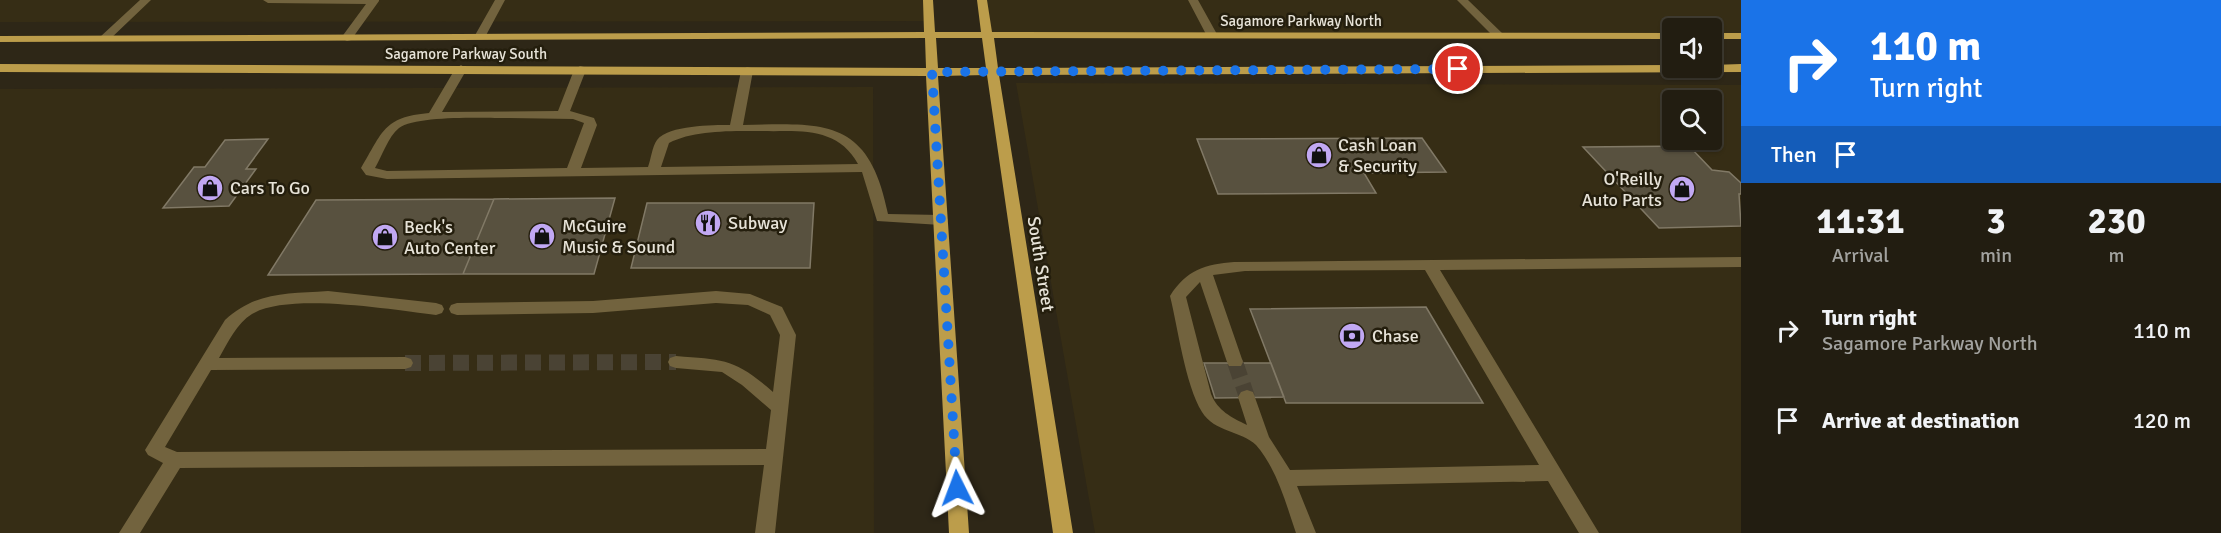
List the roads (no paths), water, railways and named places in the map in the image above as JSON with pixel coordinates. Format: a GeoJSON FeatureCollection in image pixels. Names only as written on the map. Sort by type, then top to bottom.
{"type":"FeatureCollection","features":[{"type":"Feature","properties":{"kind":"main road"},"geometry":{"type":"LineString","coordinates":[[928,0],[959,533]]}},
{"type":"Feature","properties":{"kind":"main road","name":"South Street"},"geometry":{"type":"LineString","coordinates":[[982,0],[1063,533]]}},
{"type":"Feature","properties":{"kind":"main road","name":"Sagamore Parkway South"},"geometry":{"type":"LineString","coordinates":[[0,39],[929,35]]}},
{"type":"Feature","properties":{"kind":"main road","name":"Sagamore Parkway North"},"geometry":{"type":"LineString","coordinates":[[929,35],[1662,36]]}},
{"type":"Feature","properties":{"kind":"main road"},"geometry":{"type":"LineString","coordinates":[[1722,36],[1741,36]]}},
{"type":"Feature","properties":{"kind":"main road","name":"Sagamore Parkway South"},"geometry":{"type":"LineString","coordinates":[[0,68],[932,72]]}},
{"type":"Feature","properties":{"kind":"main road"},"geometry":{"type":"LineString","coordinates":[[932,72],[1741,68]]}},
{"type":"Feature","properties":{"kind":"lane"},"geometry":{"type":"LineString","coordinates":[[104,39],[146,0]]}},
{"type":"Feature","properties":{"kind":"lane"},"geometry":{"type":"LineString","coordinates":[[268,0],[374,1]]}},
{"type":"Feature","properties":{"kind":"lane"},"geometry":{"type":"LineString","coordinates":[[480,37],[500,0]]}},
{"type":"Feature","properties":{"kind":"lane"},"geometry":{"type":"LineString","coordinates":[[1193,0],[1212,36]]}},
{"type":"Feature","properties":{"kind":"lane"},"geometry":{"type":"LineString","coordinates":[[1462,0],[1499,36]]}},
{"type":"Feature","properties":{"kind":"lane"},"geometry":{"type":"LineString","coordinates":[[347,38],[374,1]]}},
{"type":"Feature","properties":{"kind":"lane"},"geometry":{"type":"LineString","coordinates":[[434,115],[461,69]]}},
{"type":"Feature","properties":{"kind":"lane"},"geometry":{"type":"LineString","coordinates":[[562,116],[580,70]]}},
{"type":"Feature","properties":{"kind":"lane"},"geometry":{"type":"LineString","coordinates":[[736,129],[747,71]]}},
{"type":"Feature","properties":{"kind":"lane"},"geometry":{"type":"LineString","coordinates":[[572,174],[591,125],[590,121],[584,117],[434,115],[404,119],[395,124],[368,168],[371,172],[387,175],[572,174],[654,169],[867,168]]}},
{"type":"Feature","properties":{"kind":"lane"},"geometry":{"type":"LineString","coordinates":[[654,169],[663,141],[676,133],[689,129],[816,129],[834,133],[854,148],[867,168],[882,218],[940,220]]}},
{"type":"Feature","properties":{"kind":"lane"},"geometry":{"type":"LineString","coordinates":[[1261,439],[1223,421],[1209,409],[1202,394],[1178,296],[1190,280],[1204,271],[1245,266],[1741,262]]}},
{"type":"Feature","properties":{"kind":"lane"},"geometry":{"type":"LineString","coordinates":[[1430,265],[1589,533]]}},
{"type":"Feature","properties":{"kind":"lane"},"geometry":{"type":"LineString","coordinates":[[1204,271],[1234,362]]}},
{"type":"Feature","properties":{"kind":"lane"},"geometry":{"type":"LineString","coordinates":[[436,309],[328,297],[267,301],[246,310],[231,324],[154,450],[175,460],[774,457]]}},
{"type":"Feature","properties":{"kind":"lane"},"geometry":{"type":"LineString","coordinates":[[457,309],[593,307],[716,297],[750,300],[776,311],[788,335],[765,533]]}},
{"type":"Feature","properties":{"kind":"lane"},"geometry":{"type":"LineString","coordinates":[[676,362],[724,366],[748,380],[780,408]]}},
{"type":"Feature","properties":{"kind":"lane"},"geometry":{"type":"LineString","coordinates":[[207,364],[405,363]]}},
{"type":"Feature","properties":{"kind":"lane"},"geometry":{"type":"LineString","coordinates":[[1247,397],[1261,439],[1285,478],[1306,533]]}},
{"type":"Feature","properties":{"kind":"lane"},"geometry":{"type":"LineString","coordinates":[[129,533],[175,460]]}},
{"type":"Feature","properties":{"kind":"lane"},"geometry":{"type":"LineString","coordinates":[[1285,478],[1554,474]]}},
{"type":"Feature","properties":{"kind":"tunnel"},"geometry":{"type":"LineString","coordinates":[[405,363],[676,362]]}},
{"type":"Feature","properties":{"kind":"tunnel"},"geometry":{"type":"LineString","coordinates":[[1235,362],[1247,397]]}},
{"type":"Feature","properties":{"kind":"place","name":"Cash Loan & Security"},"geometry":{"type":"Point","coordinates":[1319,155]}},
{"type":"Feature","properties":{"kind":"place","name":"Cars To Go"},"geometry":{"type":"Point","coordinates":[210,188]}},
{"type":"Feature","properties":{"kind":"place","name":"O'Reilly Auto Parts"},"geometry":{"type":"Point","coordinates":[1682,189]}},
{"type":"Feature","properties":{"kind":"place","name":"Subway"},"geometry":{"type":"Point","coordinates":[708,223]}},
{"type":"Feature","properties":{"kind":"place","name":"McGuire Music & Sound"},"geometry":{"type":"Point","coordinates":[542,236]}},
{"type":"Feature","properties":{"kind":"place","name":"Beck's Auto Center"},"geometry":{"type":"Point","coordinates":[385,237]}},
{"type":"Feature","properties":{"kind":"place","name":"Chase"},"geometry":{"type":"Point","coordinates":[1352,336]}}]}
